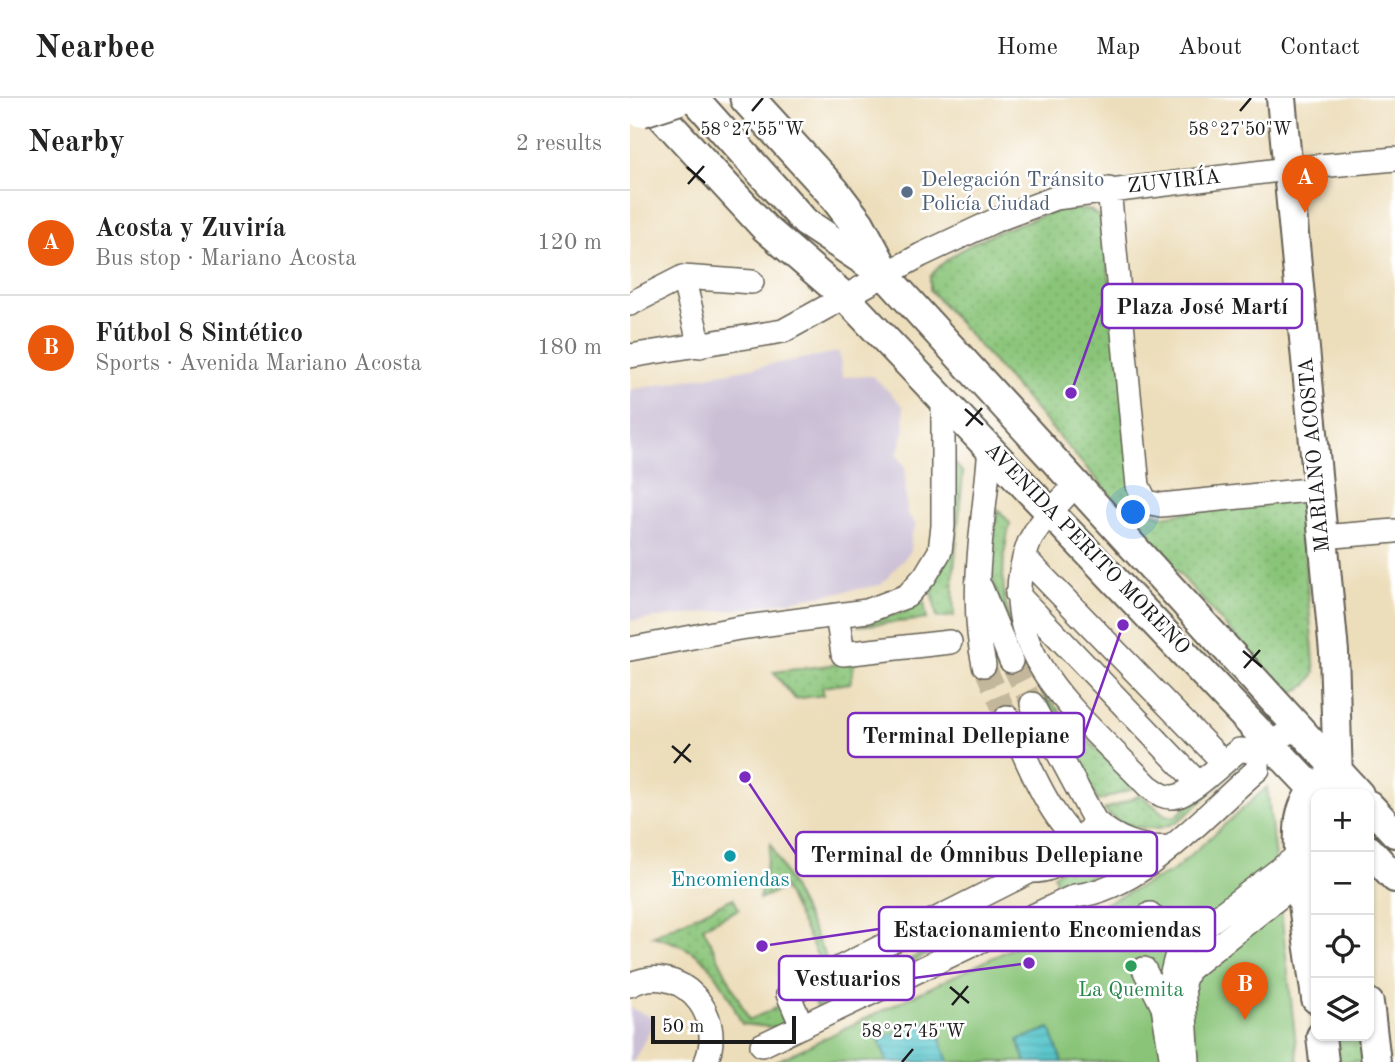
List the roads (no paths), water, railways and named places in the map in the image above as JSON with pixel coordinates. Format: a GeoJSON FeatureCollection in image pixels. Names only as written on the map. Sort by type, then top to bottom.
{"type":"FeatureCollection","features":[{"type":"Feature","properties":{"kind":"highway"},"geometry":{"type":"LineString","coordinates":[[637,110],[678,98]]}},
{"type":"Feature","properties":{"kind":"highway"},"geometry":{"type":"LineString","coordinates":[[747,98],[833,192],[858,225],[885,275]]}},
{"type":"Feature","properties":{"kind":"main road","name":"AVENIDA PERITO MORENO"},"geometry":{"type":"LineString","coordinates":[[694,98],[806,222],[885,275],[1297,727],[1339,783]]}},
{"type":"Feature","properties":{"kind":"main road","name":"MARIANO ACOSTA"},"geometry":{"type":"LineString","coordinates":[[1281,98],[1337,703],[1339,783]]}},
{"type":"Feature","properties":{"kind":"main road","name":"AVENIDA PERITO MORENO"},"geometry":{"type":"LineString","coordinates":[[637,110],[765,228],[846,298],[1052,511],[1265,747],[1314,789]]}},
{"type":"Feature","properties":{"kind":"main road"},"geometry":{"type":"LineString","coordinates":[[1297,727],[1337,703]]}},
{"type":"Feature","properties":{"kind":"main road"},"geometry":{"type":"LineString","coordinates":[[1322,789],[1339,783]]}},
{"type":"Feature","properties":{"kind":"main road"},"geometry":{"type":"LineString","coordinates":[[1311,799],[1300,817],[1302,866],[1315,978]]}},
{"type":"Feature","properties":{"kind":"main road"},"geometry":{"type":"LineString","coordinates":[[1374,810],[1395,833]]}},
{"type":"Feature","properties":{"kind":"main road"},"geometry":{"type":"LineString","coordinates":[[1371,852],[1395,878]]}},
{"type":"Feature","properties":{"kind":"main road"},"geometry":{"type":"LineString","coordinates":[[1322,1041],[1324,1062]]}},
{"type":"Feature","properties":{"kind":"main road"},"geometry":{"type":"LineString","coordinates":[[1374,1041],[1376,1062]]}},
{"type":"Feature","properties":{"kind":"street","name":"ZUVIRÍA"},"geometry":{"type":"LineString","coordinates":[[630,356],[783,331],[934,249],[1055,198],[1109,189],[1395,159]]}},
{"type":"Feature","properties":{"kind":"street"},"geometry":{"type":"LineString","coordinates":[[1109,189],[1138,486],[1146,502],[1161,505],[1318,489]]}},
{"type":"Feature","properties":{"kind":"street"},"geometry":{"type":"LineString","coordinates":[[683,277],[700,346]]}},
{"type":"Feature","properties":{"kind":"street"},"geometry":{"type":"LineString","coordinates":[[630,304],[683,277],[752,282]]}},
{"type":"Feature","properties":{"kind":"street"},"geometry":{"type":"LineString","coordinates":[[630,649],[739,628],[867,611],[907,596],[925,576],[940,551],[943,526],[943,399]]}},
{"type":"Feature","properties":{"kind":"street"},"geometry":{"type":"LineString","coordinates":[[984,665],[976,631],[977,579],[990,447]]}},
{"type":"Feature","properties":{"kind":"street"},"geometry":{"type":"LineString","coordinates":[[1076,484],[1030,541],[1017,594],[1023,633],[1042,674],[1149,786],[1163,796],[1175,797],[1198,783],[1239,750],[1265,747],[1297,727]]}},
{"type":"Feature","properties":{"kind":"street"},"geometry":{"type":"LineString","coordinates":[[1322,537],[1395,531]]}},
{"type":"Feature","properties":{"kind":"street"},"geometry":{"type":"LineString","coordinates":[[1025,558],[1223,762]]}},
{"type":"Feature","properties":{"kind":"street"},"geometry":{"type":"LineString","coordinates":[[977,579],[1012,661]]}},
{"type":"Feature","properties":{"kind":"street"},"geometry":{"type":"LineString","coordinates":[[1017,594],[1198,783]]}},
{"type":"Feature","properties":{"kind":"street"},"geometry":{"type":"LineString","coordinates":[[837,615],[843,654],[950,642]]}},
{"type":"Feature","properties":{"kind":"street"},"geometry":{"type":"LineString","coordinates":[[1032,704],[1095,821],[1109,833],[1137,845],[1170,847]]}},
{"type":"Feature","properties":{"kind":"street"},"geometry":{"type":"LineString","coordinates":[[1007,717],[1060,822],[1080,843],[1116,862],[1138,862]]}},
{"type":"Feature","properties":{"kind":"street"},"geometry":{"type":"LineString","coordinates":[[762,1045],[1075,896],[1098,894],[1138,862],[1170,847],[1258,768],[1265,747]]}},
{"type":"Feature","properties":{"kind":"street"},"geometry":{"type":"LineString","coordinates":[[809,1023],[795,990],[1031,871],[1045,872],[1062,863],[1095,821]]}},
{"type":"Feature","properties":{"kind":"street"},"geometry":{"type":"LineString","coordinates":[[1163,1007],[1179,946],[1302,866]]}},
{"type":"Feature","properties":{"kind":"street"},"geometry":{"type":"LineString","coordinates":[[1183,983],[1188,970],[1302,866]]}},
{"type":"Feature","properties":{"kind":"street"},"geometry":{"type":"LineString","coordinates":[[1150,914],[1179,946],[1188,1062]]}},
{"type":"Feature","properties":{"kind":"street"},"geometry":{"type":"LineString","coordinates":[[855,960],[871,994]]}},
{"type":"Feature","properties":{"kind":"street"},"geometry":{"type":"LineString","coordinates":[[1144,969],[1163,1007],[1172,1062]]}},
{"type":"Feature","properties":{"kind":"street"},"geometry":{"type":"LineString","coordinates":[[630,985],[642,978],[668,978],[694,992],[707,1010],[711,1037],[706,1062]]}},
{"type":"Feature","properties":{"kind":"water"},"geometry":{"type":"Polygon","coordinates":[[[934,1020],[948,1062],[887,1062],[879,1039],[934,1020]]]}},
{"type":"Feature","properties":{"kind":"water"},"geometry":{"type":"Polygon","coordinates":[[[1050,1028],[1062,1062],[1026,1062],[1018,1040],[1050,1028]]]}},
{"type":"Feature","properties":{"kind":"tunnel"},"geometry":{"type":"LineString","coordinates":[[1011,661],[1032,704]]}},
{"type":"Feature","properties":{"kind":"tunnel"},"geometry":{"type":"LineString","coordinates":[[984,665],[1007,717]]}},
{"type":"Feature","properties":{"kind":"place","name":"Delegación Tránsito Policía Ciudad"},"geometry":{"type":"Point","coordinates":[907,192]}},
{"type":"Feature","properties":{"kind":"place","name":"Acosta y Zuviría"},"geometry":{"type":"Point","coordinates":[1305,213]}},
{"type":"Feature","properties":{"kind":"place","name":"Plaza José Martí"},"geometry":{"type":"Point","coordinates":[1071,393]}},
{"type":"Feature","properties":{"kind":"place","name":"Terminal Dellepiane"},"geometry":{"type":"Point","coordinates":[1123,625]}},
{"type":"Feature","properties":{"kind":"place","name":"Terminal de Ómnibus Dellepiane"},"geometry":{"type":"Point","coordinates":[745,777]}},
{"type":"Feature","properties":{"kind":"place","name":"Encomiendas"},"geometry":{"type":"Point","coordinates":[730,856]}},
{"type":"Feature","properties":{"kind":"place","name":"Estacionamiento Encomiendas"},"geometry":{"type":"Point","coordinates":[762,946]}},
{"type":"Feature","properties":{"kind":"place","name":"Vestuarios"},"geometry":{"type":"Point","coordinates":[1029,963]}},
{"type":"Feature","properties":{"kind":"place","name":"La Quemita"},"geometry":{"type":"Point","coordinates":[1131,966]}},
{"type":"Feature","properties":{"kind":"place","name":"Fútbol 8 Sintético"},"geometry":{"type":"Point","coordinates":[1245,1020]}}]}
